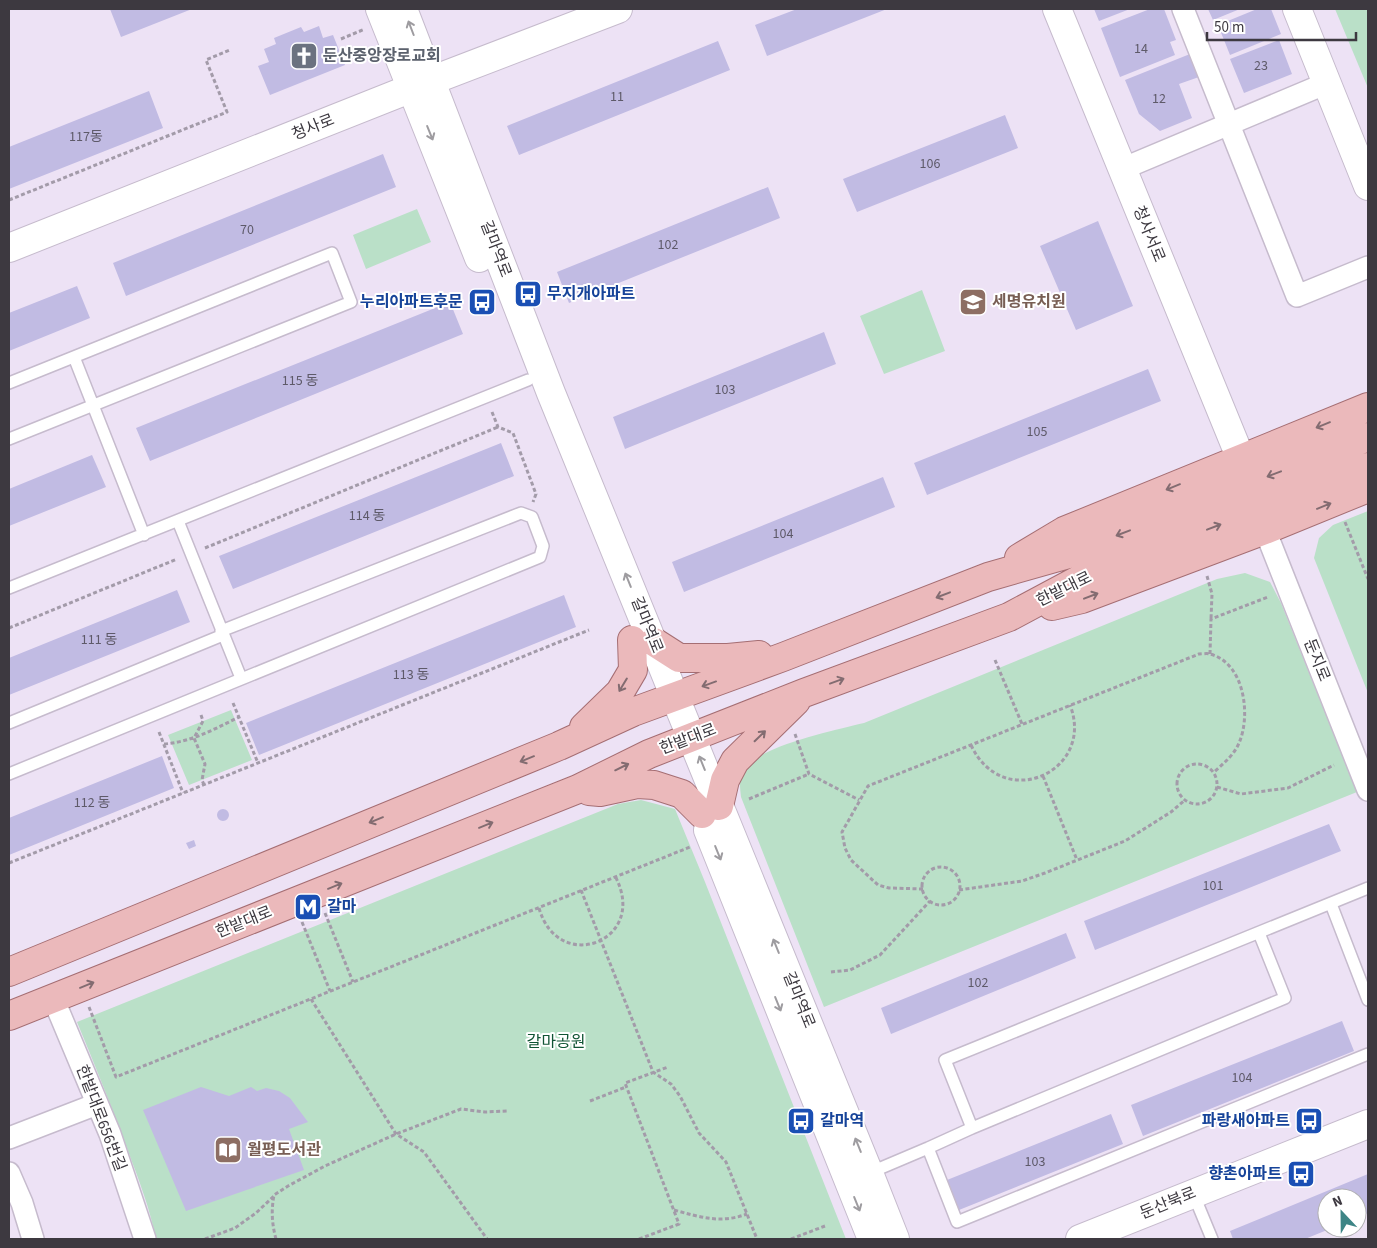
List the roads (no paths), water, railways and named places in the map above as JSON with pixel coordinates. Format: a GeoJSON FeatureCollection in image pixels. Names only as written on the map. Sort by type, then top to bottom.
{"type":"FeatureCollection","features":[{"type":"Feature","properties":{"kind":"main road","name":"갈마역로"},"geometry":{"type":"LineString","coordinates":[[403,9],[422,84],[528,380],[643,641],[711,810],[869,1173],[895,1239]]}},
{"type":"Feature","properties":{"kind":"main road","name":"청사로"},"geometry":{"type":"LineString","coordinates":[[9,248],[422,84],[618,9]]}},
{"type":"Feature","properties":{"kind":"main road","name":"청사서로"},"geometry":{"type":"LineString","coordinates":[[1057,9],[1241,459]]}},
{"type":"Feature","properties":{"kind":"main road"},"geometry":{"type":"LineString","coordinates":[[1297,9],[1368,186]]}},
{"type":"Feature","properties":{"kind":"main road","name":"갈마역로"},"geometry":{"type":"LineString","coordinates":[[374,18],[422,84],[551,393],[643,641]]}},
{"type":"Feature","properties":{"kind":"main road"},"geometry":{"type":"LineString","coordinates":[[988,577],[1064,531],[1368,407]]}},
{"type":"Feature","properties":{"kind":"main road","name":"한밭대로"},"geometry":{"type":"LineString","coordinates":[[9,972],[667,700],[988,577],[1072,552],[1368,437]]}},
{"type":"Feature","properties":{"kind":"main road","name":"한밭대로"},"geometry":{"type":"LineString","coordinates":[[9,1016],[578,789],[649,754],[804,693],[1010,617],[1082,578],[1368,466]]}},
{"type":"Feature","properties":{"kind":"main road"},"geometry":{"type":"LineString","coordinates":[[1010,617],[1082,599],[1265,530],[1368,488]]}},
{"type":"Feature","properties":{"kind":"main road"},"geometry":{"type":"LineString","coordinates":[[559,746],[588,724],[620,692],[633,670],[643,641],[679,658],[728,658],[757,655],[783,657]]}},
{"type":"Feature","properties":{"kind":"main road"},"geometry":{"type":"LineString","coordinates":[[578,789],[600,792],[638,784],[654,785],[682,794],[711,810],[735,761],[804,693]]}},
{"type":"Feature","properties":{"kind":"main road","name":"갈마역로"},"geometry":{"type":"LineString","coordinates":[[711,810],[872,1239]]}},
{"type":"Feature","properties":{"kind":"main road","name":"둔산북로"},"geometry":{"type":"LineString","coordinates":[[1080,1239],[1368,1124]]}},
{"type":"Feature","properties":{"kind":"street"},"geometry":{"type":"LineString","coordinates":[[1183,9],[1297,296],[1368,267]]}},
{"type":"Feature","properties":{"kind":"street"},"geometry":{"type":"LineString","coordinates":[[1122,168],[1327,83]]}},
{"type":"Feature","properties":{"kind":"street","name":"둔지로"},"geometry":{"type":"LineString","coordinates":[[1265,530],[1368,790]]}},
{"type":"Feature","properties":{"kind":"street","name":"한밭대로656번길"},"geometry":{"type":"LineString","coordinates":[[53,998],[110,1134],[145,1239]]}},
{"type":"Feature","properties":{"kind":"street"},"geometry":{"type":"LineString","coordinates":[[9,1138],[97,1104]]}},
{"type":"Feature","properties":{"kind":"street"},"geometry":{"type":"LineString","coordinates":[[9,1173],[22,1203],[33,1239]]}},
{"type":"Feature","properties":{"kind":"lane"},"geometry":{"type":"LineString","coordinates":[[9,383],[332,254],[351,302],[9,439]]}},
{"type":"Feature","properties":{"kind":"lane"},"geometry":{"type":"LineString","coordinates":[[74,357],[144,535]]}},
{"type":"Feature","properties":{"kind":"lane"},"geometry":{"type":"LineString","coordinates":[[9,588],[528,380]]}},
{"type":"Feature","properties":{"kind":"lane"},"geometry":{"type":"LineString","coordinates":[[9,723],[222,633],[521,513],[532,517],[543,546],[540,557],[9,774]]}},
{"type":"Feature","properties":{"kind":"lane"},"geometry":{"type":"LineString","coordinates":[[178,521],[241,678]]}},
{"type":"Feature","properties":{"kind":"lane"},"geometry":{"type":"LineString","coordinates":[[972,1128],[944,1060],[1368,888]]}},
{"type":"Feature","properties":{"kind":"lane"},"geometry":{"type":"LineString","coordinates":[[1331,904],[1368,1000]]}},
{"type":"Feature","properties":{"kind":"lane"},"geometry":{"type":"LineString","coordinates":[[869,1173],[972,1128],[1286,998],[1259,932]]}},
{"type":"Feature","properties":{"kind":"lane"},"geometry":{"type":"LineString","coordinates":[[928,1148],[957,1222],[1368,1054]]}},
{"type":"Feature","properties":{"kind":"lane"},"geometry":{"type":"LineString","coordinates":[[1193,1193],[1212,1239]]}},
{"type":"Feature","properties":{"kind":"place","name":"둔산중앙장로교회"},"geometry":{"type":"Point","coordinates":[304,56]}},
{"type":"Feature","properties":{"kind":"place","name":"무지개아파트"},"geometry":{"type":"Point","coordinates":[528,294]}},
{"type":"Feature","properties":{"kind":"place","name":"누리아파트후문"},"geometry":{"type":"Point","coordinates":[482,302]}},
{"type":"Feature","properties":{"kind":"place","name":"세명유치원"},"geometry":{"type":"Point","coordinates":[973,302]}},
{"type":"Feature","properties":{"kind":"place","name":"갈마"},"geometry":{"type":"Point","coordinates":[308,907]}},
{"type":"Feature","properties":{"kind":"place","name":"갈마역"},"geometry":{"type":"Point","coordinates":[801,1121]}},
{"type":"Feature","properties":{"kind":"place","name":"파랑새아파트"},"geometry":{"type":"Point","coordinates":[1309,1121]}},
{"type":"Feature","properties":{"kind":"place","name":"월평도서관"},"geometry":{"type":"Point","coordinates":[228,1150]}},
{"type":"Feature","properties":{"kind":"place","name":"향촌아파트"},"geometry":{"type":"Point","coordinates":[1301,1174]}},
{"type":"Feature","properties":{"kind":"park label","name":"갈마공원"},"geometry":{"type":"Point","coordinates":[556,1042]}}]}
